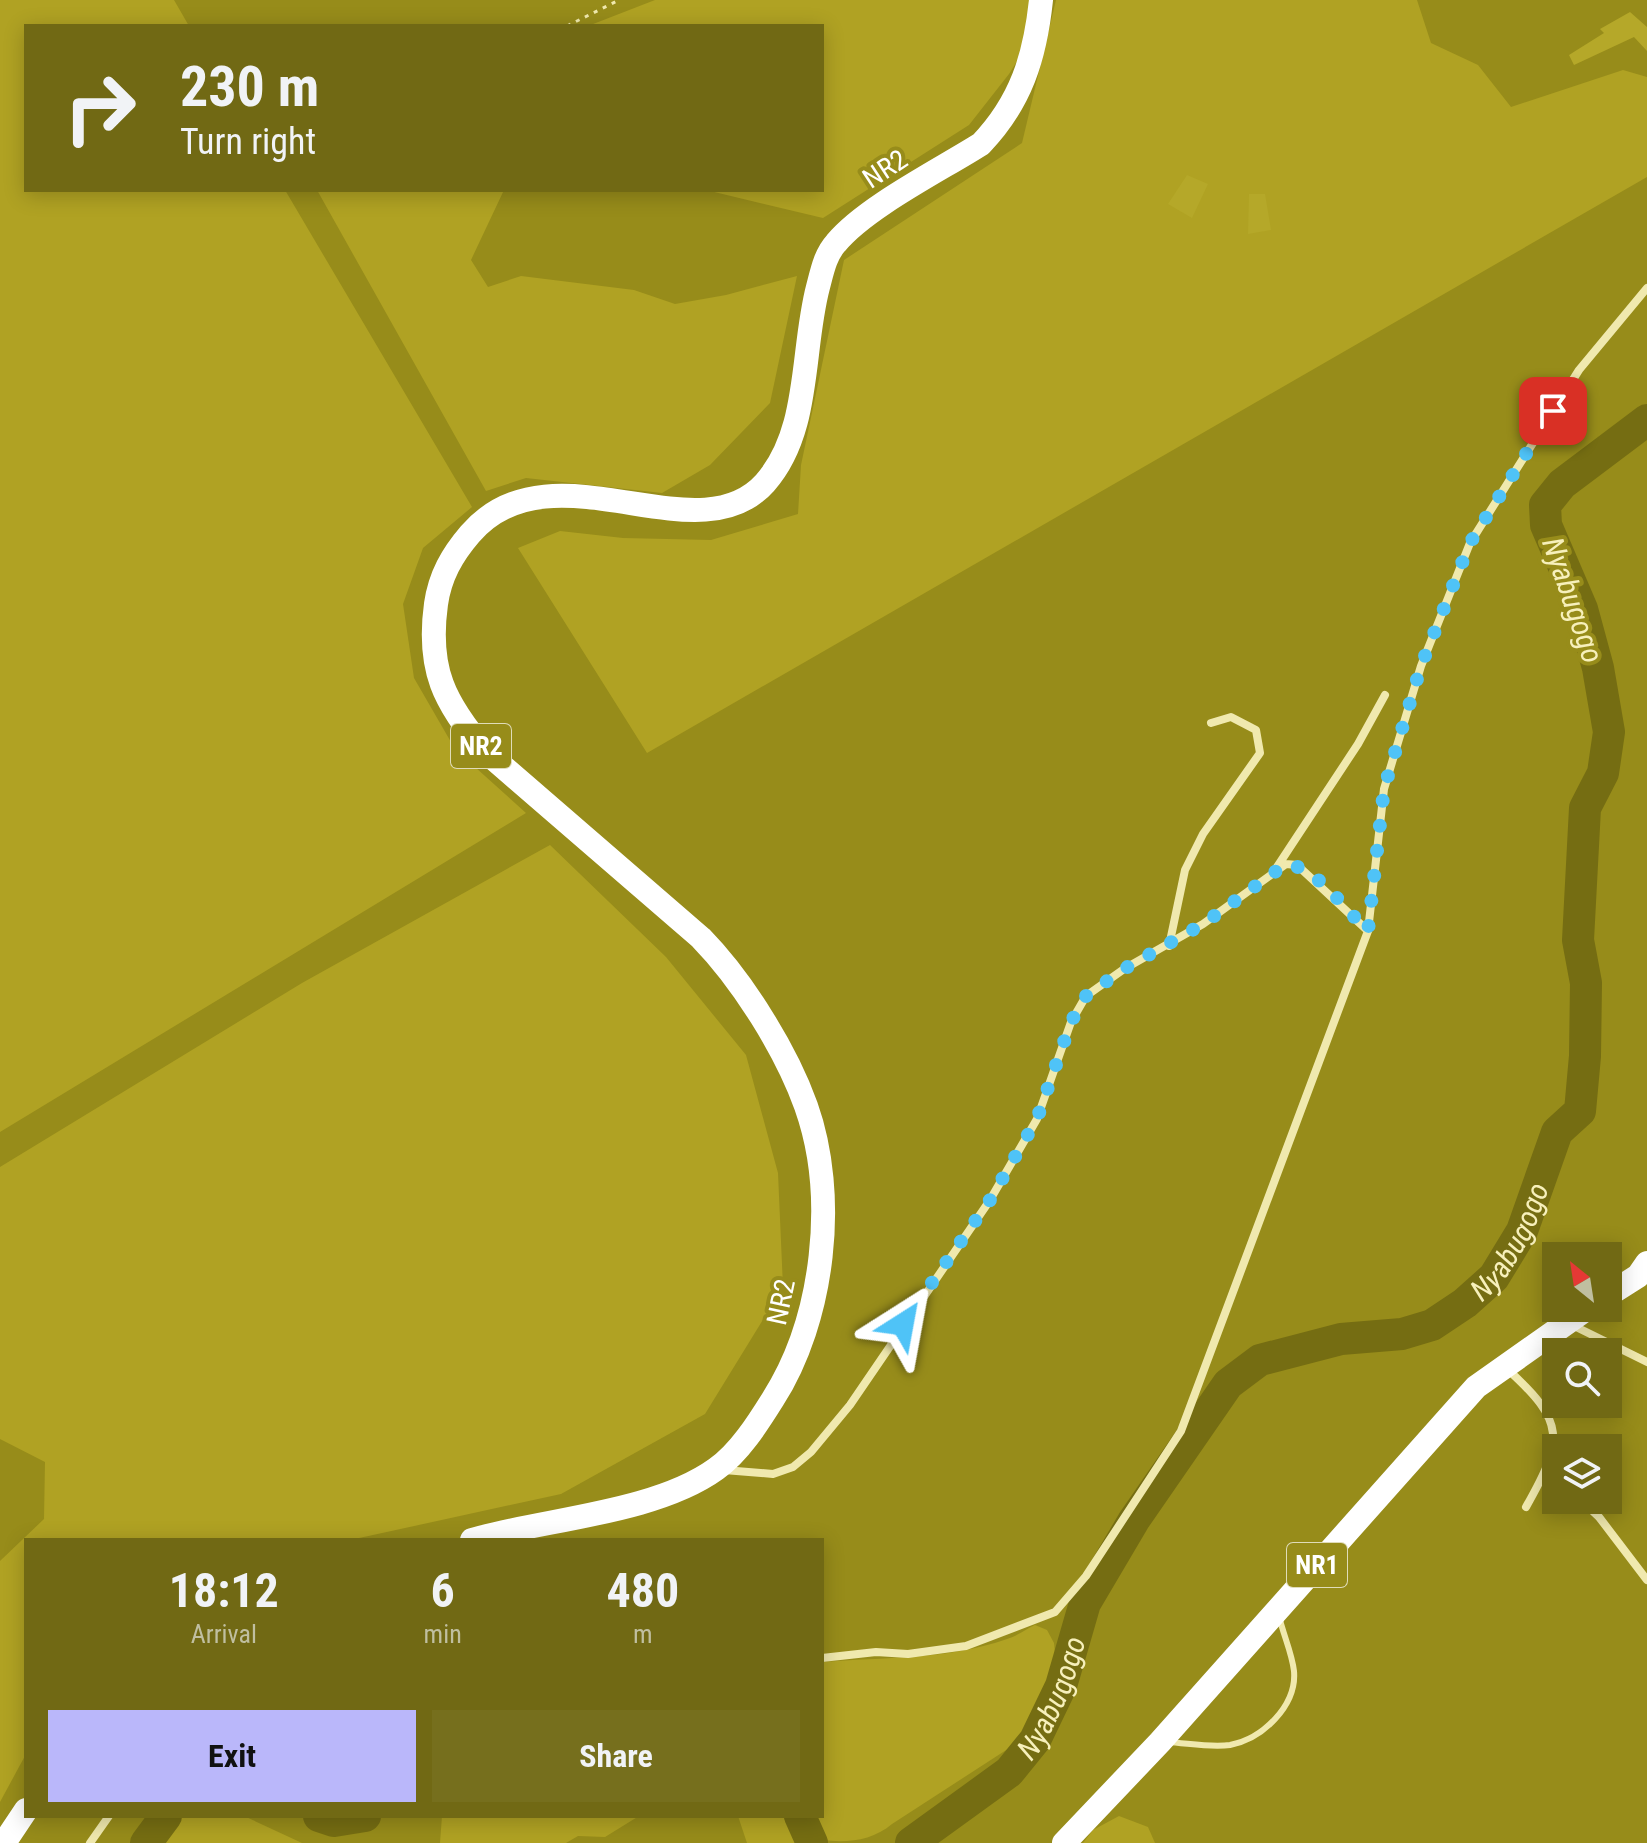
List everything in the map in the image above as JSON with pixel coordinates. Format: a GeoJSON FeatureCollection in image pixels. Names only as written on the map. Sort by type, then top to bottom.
{"type":"FeatureCollection","features":[{"type":"Feature","properties":{"kind":"highway","name":"NR2"},"geometry":{"type":"LineString","coordinates":[[480,1538],[588,1512],[625,1508],[655,1498],[716,1469],[759,1421],[801,1349],[813,1309],[822,1221],[818,1152],[806,1106],[733,971],[660,901],[486,752],[464,726],[447,699],[435,666],[431,643],[439,586],[446,567],[478,524],[519,498],[558,496],[609,499],[673,509],[728,507],[762,486],[791,439],[813,306],[823,264],[834,244],[856,223],[981,144],[1009,112],[1030,67],[1041,0]]}},
{"type":"Feature","properties":{"kind":"highway"},"geometry":{"type":"LineString","coordinates":[[1622,1286],[1642,1274]]}},
{"type":"Feature","properties":{"kind":"highway","name":"NR1"},"geometry":{"type":"LineString","coordinates":[[1064,1843],[1160,1742],[1476,1387],[1566,1322]]}},
{"type":"Feature","properties":{"kind":"highway"},"geometry":{"type":"LineString","coordinates":[[4,1843],[24,1813]]}},
{"type":"Feature","properties":{"kind":"street"},"geometry":{"type":"LineString","coordinates":[[824,1658],[876,1652],[908,1654],[966,1646],[1055,1612],[1086,1576],[1181,1431],[1368,931],[1384,789],[1421,666],[1470,543],[1579,370],[1647,288]]}},
{"type":"Feature","properties":{"kind":"street"},"geometry":{"type":"LineString","coordinates":[[1275,871],[1298,830],[1358,744],[1385,695]]}},
{"type":"Feature","properties":{"kind":"street"},"geometry":{"type":"LineString","coordinates":[[1169,946],[1185,870],[1203,834],[1260,753],[1256,730],[1231,717],[1211,723]]}},
{"type":"Feature","properties":{"kind":"street"},"geometry":{"type":"LineString","coordinates":[[716,1469],[773,1474],[793,1467],[832,1428],[990,1200],[1037,1119],[1078,1007],[1100,985],[1169,946],[1252,891],[1286,864],[1297,865],[1368,931]]}},
{"type":"Feature","properties":{"kind":"street"},"geometry":{"type":"LineString","coordinates":[[1566,1322],[1647,1362]]}},
{"type":"Feature","properties":{"kind":"street"},"geometry":{"type":"LineString","coordinates":[[1504,1366],[1536,1395],[1552,1419],[1553,1434]]}},
{"type":"Feature","properties":{"kind":"street"},"geometry":{"type":"LineString","coordinates":[[1526,1507],[1542,1479]]}},
{"type":"Feature","properties":{"kind":"street"},"geometry":{"type":"LineString","coordinates":[[1596,1514],[1647,1580]]}},
{"type":"Feature","properties":{"kind":"street"},"geometry":{"type":"LineString","coordinates":[[90,1843],[108,1818]]}},
{"type":"Feature","properties":{"kind":"lane"},"geometry":{"type":"LineString","coordinates":[[1160,1742],[1230,1745],[1250,1737],[1279,1715],[1292,1694],[1294,1671],[1277,1609]]}},
{"type":"Feature","properties":{"kind":"path"},"geometry":{"type":"LineString","coordinates":[[571,24],[619,0]]}},
{"type":"Feature","properties":{"kind":"shaded area"},"geometry":{"type":"Polygon","coordinates":[[[0,0],[174,0],[188,24],[24,24],[24,192],[286,192],[472,507],[423,548],[403,604],[414,678],[455,749],[526,813],[0,1132],[0,0]]]}},
{"type":"Feature","properties":{"kind":"shaded area"},"geometry":{"type":"Polygon","coordinates":[[[655,0],[1034,0],[1038,28],[1009,74],[969,125],[823,218],[714,192],[824,192],[824,24],[593,24],[655,0]]]}},
{"type":"Feature","properties":{"kind":"shaded area"},"geometry":{"type":"Polygon","coordinates":[[[1056,0],[1417,0],[1431,43],[1478,65],[1511,107],[1623,70],[1647,77],[1647,177],[647,753],[518,548],[560,531],[623,538],[711,540],[798,514],[801,465],[844,260],[1022,143],[1056,0]]]}},
{"type":"Feature","properties":{"kind":"shaded area"},"geometry":{"type":"Polygon","coordinates":[[[318,192],[503,192],[471,260],[488,287],[521,276],[634,290],[675,304],[726,295],[797,276],[770,403],[710,465],[662,493],[526,478],[486,491],[318,192]]]}},
{"type":"Feature","properties":{"kind":"shaded area"},"geometry":{"type":"Polygon","coordinates":[[[550,845],[666,957],[746,1055],[778,1173],[783,1287],[705,1414],[561,1494],[359,1538],[24,1538],[44,1519],[45,1462],[0,1439],[0,1167],[302,983],[550,845]]]}},
{"type":"Feature","properties":{"kind":"shaded area"},"geometry":{"type":"Polygon","coordinates":[[[24,1538],[24,1758],[0,1802],[0,1561],[24,1538]]]}},
{"type":"Feature","properties":{"kind":"shaded area"},"geometry":{"type":"Polygon","coordinates":[[[1035,1625],[1047,1630],[1054,1643],[1057,1672],[1051,1691],[1017,1743],[876,1834],[850,1841],[822,1840],[810,1818],[824,1818],[824,1662],[962,1651],[1014,1636],[1035,1625]]]}},
{"type":"Feature","properties":{"kind":"shaded area"},"geometry":{"type":"Polygon","coordinates":[[[1119,1816],[1148,1827],[1155,1843],[1083,1843],[1093,1830],[1119,1816]]]}},
{"type":"Feature","properties":{"kind":"shaded area"},"geometry":{"type":"Polygon","coordinates":[[[182,1818],[248,1818],[302,1843],[164,1843],[174,1823],[182,1818]]]}},
{"type":"Feature","properties":{"kind":"shaded area"},"geometry":{"type":"Polygon","coordinates":[[[442,1818],[636,1818],[605,1837],[578,1836],[566,1843],[440,1843],[442,1818]]]}},
{"type":"Feature","properties":{"kind":"shaded area"},"geometry":{"type":"Polygon","coordinates":[[[739,1818],[784,1818],[796,1843],[747,1843],[739,1818]]]}},
{"type":"Feature","properties":{"kind":"building"},"geometry":{"type":"Polygon","coordinates":[[[1630,12],[1647,27],[1647,51],[1634,37],[1574,65],[1569,55],[1604,33],[1600,29],[1630,12]]]}},
{"type":"Feature","properties":{"kind":"building"},"geometry":{"type":"Polygon","coordinates":[[[1187,175],[1208,184],[1192,218],[1168,204],[1187,175]]]}},
{"type":"Feature","properties":{"kind":"building"},"geometry":{"type":"Polygon","coordinates":[[[1249,194],[1265,194],[1271,230],[1248,234],[1249,194]]]}},
{"type":"Feature","properties":{"kind":"waterway","name":"Nyabugogo"},"geometry":{"type":"LineString","coordinates":[[911,1843],[1009,1772],[1035,1740],[1061,1686],[1085,1603],[1134,1520],[1228,1384],[1260,1360],[1341,1339],[1402,1334],[1432,1325],[1465,1303],[1494,1277],[1522,1231],[1557,1132],[1580,1111],[1585,1056],[1586,983],[1578,940],[1585,808],[1603,773],[1609,732],[1598,668],[1582,609],[1546,525],[1545,505],[1562,484],[1647,420]]}},
{"type":"Feature","properties":{"kind":"waterway","name":"Nyabugogo"},"geometry":{"type":"LineString","coordinates":[[146,1843],[165,1818]]}},
{"type":"Feature","properties":{"kind":"waterway","name":"Nyabugogo"},"geometry":{"type":"LineString","coordinates":[[325,1818],[334,1821],[353,1818]]}},
{"type":"Feature","properties":{"kind":"waterway","name":"Nyabugogo"},"geometry":{"type":"LineString","coordinates":[[801,1818],[812,1843]]}},
{"type":"Feature","properties":{"kind":"route"},"geometry":{"type":"LineString","coordinates":[[903,1324],[990,1200],[1037,1119],[1061,1047],[1086,996],[1124,969],[1203,924],[1286,864],[1297,865],[1311,876],[1368,931],[1384,789],[1421,666],[1470,543],[1553,411]]}}]}
